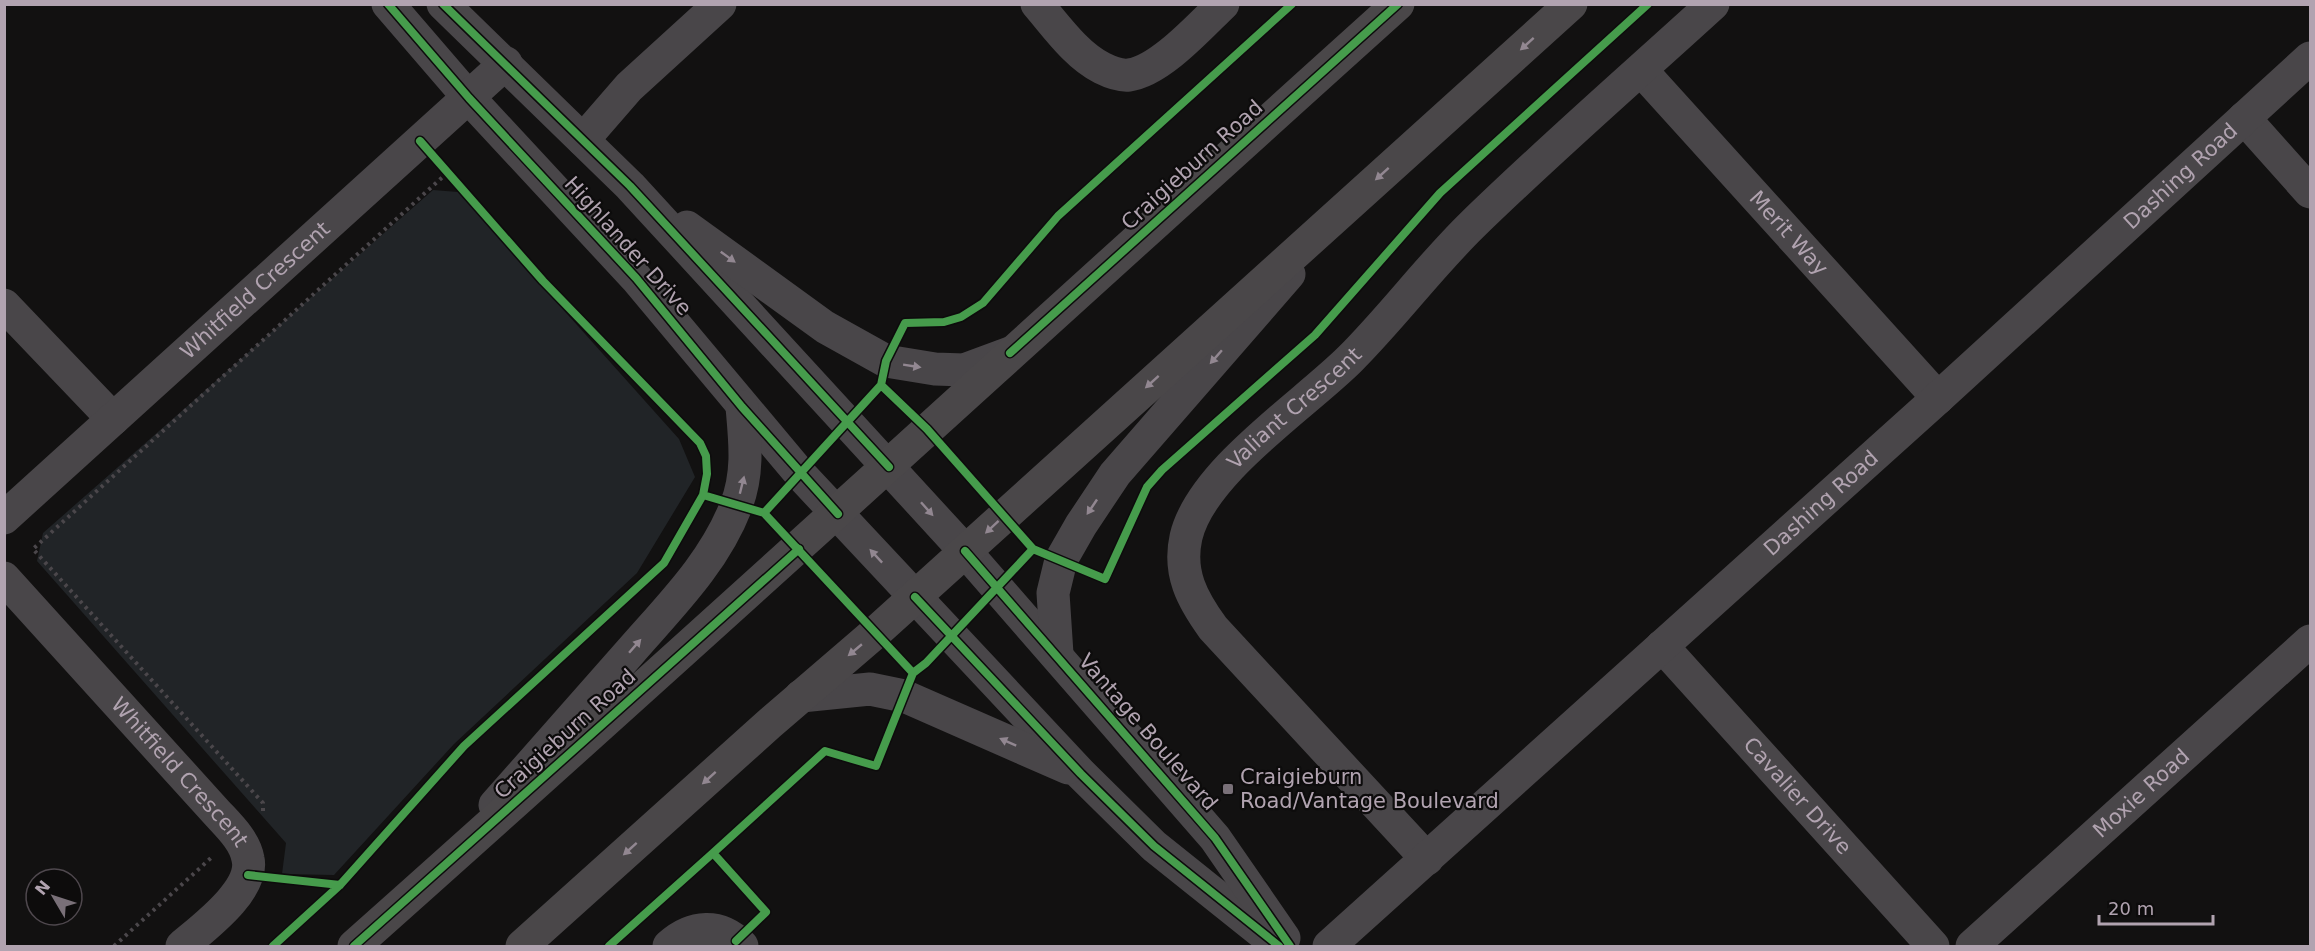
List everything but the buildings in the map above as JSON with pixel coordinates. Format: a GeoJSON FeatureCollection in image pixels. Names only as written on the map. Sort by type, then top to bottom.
{"type":"FeatureCollection","features":[{"type":"Feature","properties":{"kind":"main road","name":"Craigieburn Road"},"geometry":{"type":"LineString","coordinates":[[354,946],[838,514],[1010,353],[1398,4]]}},
{"type":"Feature","properties":{"kind":"main road"},"geometry":{"type":"LineString","coordinates":[[522,946],[915,597],[1571,4]]}},
{"type":"Feature","properties":{"kind":"street","name":"Highlander Drive"},"geometry":{"type":"LineString","coordinates":[[388,4],[469,98],[636,278],[742,407],[915,597]]}},
{"type":"Feature","properties":{"kind":"street","name":"Highlander Drive"},"geometry":{"type":"LineString","coordinates":[[443,4],[630,186],[965,551]]}},
{"type":"Feature","properties":{"kind":"street"},"geometry":{"type":"LineString","coordinates":[[583,140],[629,87],[720,4]]}},
{"type":"Feature","properties":{"kind":"street"},"geometry":{"type":"LineString","coordinates":[[1037,4],[1085,56],[1101,68],[1116,74],[1128,75],[1154,64],[1223,4]]}},
{"type":"Feature","properties":{"kind":"street","name":"Valiant Crescent"},"geometry":{"type":"LineString","coordinates":[[1427,859],[1213,628],[1193,601],[1184,573],[1186,536],[1199,507],[1216,483],[1242,456],[1349,361],[1471,226],[1713,4]]}},
{"type":"Feature","properties":{"kind":"street","name":"Dashing Road"},"geometry":{"type":"LineString","coordinates":[[1329,946],[1938,398],[2310,58]]}},
{"type":"Feature","properties":{"kind":"street","name":"Whitfield Crescent"},"geometry":{"type":"LineString","coordinates":[[4,518],[506,63]]}},
{"type":"Feature","properties":{"kind":"street","name":"Merit Way"},"geometry":{"type":"LineString","coordinates":[[1641,70],[1938,398]]}},
{"type":"Feature","properties":{"kind":"street"},"geometry":{"type":"LineString","coordinates":[[2244,118],[2310,192]]}},
{"type":"Feature","properties":{"kind":"street"},"geometry":{"type":"LineString","coordinates":[[630,186],[825,327],[871,355],[898,364],[964,370],[1010,353]]}},
{"type":"Feature","properties":{"kind":"street"},"geometry":{"type":"LineString","coordinates":[[1057,654],[1053,593],[1061,560],[1080,525],[1115,474],[1351,202]]}},
{"type":"Feature","properties":{"kind":"street"},"geometry":{"type":"LineString","coordinates":[[4,305],[113,419]]}},
{"type":"Feature","properties":{"kind":"street"},"geometry":{"type":"LineString","coordinates":[[430,879],[686,590],[716,547],[737,505],[744,474],[747,454],[742,407]]}},
{"type":"Feature","properties":{"kind":"street","name":"Vantage Boulevard"},"geometry":{"type":"LineString","coordinates":[[965,551],[1215,838],[1290,946]]}},
{"type":"Feature","properties":{"kind":"street","name":"Whitfield Crescent"},"geometry":{"type":"LineString","coordinates":[[4,579],[237,836],[249,861],[248,875],[229,903],[182,946]]}},
{"type":"Feature","properties":{"kind":"street"},"geometry":{"type":"LineString","coordinates":[[915,597],[1081,774],[1154,846],[1279,946]]}},
{"type":"Feature","properties":{"kind":"street","name":"Moxie Road"},"geometry":{"type":"LineString","coordinates":[[1972,946],[2310,641]]}},
{"type":"Feature","properties":{"kind":"street","name":"Cavalier Drive"},"geometry":{"type":"LineString","coordinates":[[1662,646],[1933,946]]}},
{"type":"Feature","properties":{"kind":"street"},"geometry":{"type":"LineString","coordinates":[[801,696],[870,689],[904,696],[1081,774]]}},
{"type":"Feature","properties":{"kind":"street"},"geometry":{"type":"LineString","coordinates":[[669,946],[695,931],[732,939]]}},
{"type":"Feature","properties":{"kind":"path"},"geometry":{"type":"LineString","coordinates":[[420,141],[454,181]]}},
{"type":"Feature","properties":{"kind":"path"},"geometry":{"type":"LineString","coordinates":[[114,946],[264,811],[263,803],[33,549],[447,173]]}},
{"type":"Feature","properties":{"kind":"shaded area"},"geometry":{"type":"Polygon","coordinates":[[[433,190],[458,192],[679,439],[695,477],[637,573],[454,744],[334,875],[282,874],[286,843],[37,561],[43,533],[433,190]]]}},
{"type":"Feature","properties":{"kind":"cycle path"},"geometry":{"type":"LineString","coordinates":[[388,4],[469,98],[636,278],[742,407],[838,514]]}},
{"type":"Feature","properties":{"kind":"cycle path"},"geometry":{"type":"LineString","coordinates":[[443,4],[630,186],[889,467]]}},
{"type":"Feature","properties":{"kind":"cycle path"},"geometry":{"type":"LineString","coordinates":[[764,513],[881,385],[886,361],[905,323],[944,322],[961,317],[983,303],[1058,216],[1292,4]]}},
{"type":"Feature","properties":{"kind":"cycle path"},"geometry":{"type":"LineString","coordinates":[[1010,353],[1398,4]]}},
{"type":"Feature","properties":{"kind":"cycle path"},"geometry":{"type":"LineString","coordinates":[[881,385],[927,429],[1033,549],[1105,579],[1147,487],[1162,470],[1315,335],[1440,193],[1648,4]]}},
{"type":"Feature","properties":{"kind":"cycle path"},"geometry":{"type":"LineString","coordinates":[[273,946],[340,885],[464,746],[664,563],[703,495],[707,474],[706,456],[700,443],[543,281],[420,141]]}},
{"type":"Feature","properties":{"kind":"cycle path"},"geometry":{"type":"LineString","coordinates":[[703,495],[764,513],[913,673]]}},
{"type":"Feature","properties":{"kind":"cycle path"},"geometry":{"type":"LineString","coordinates":[[354,946],[799,549]]}},
{"type":"Feature","properties":{"kind":"cycle path"},"geometry":{"type":"LineString","coordinates":[[736,941],[766,912],[713,853],[825,751],[876,766],[913,673],[926,663],[1033,549]]}},
{"type":"Feature","properties":{"kind":"cycle path"},"geometry":{"type":"LineString","coordinates":[[965,551],[1215,838],[1290,946]]}},
{"type":"Feature","properties":{"kind":"cycle path"},"geometry":{"type":"LineString","coordinates":[[915,597],[1081,774],[1154,846],[1279,946]]}},
{"type":"Feature","properties":{"kind":"cycle path"},"geometry":{"type":"LineString","coordinates":[[609,946],[713,853]]}},
{"type":"Feature","properties":{"kind":"cycle path"},"geometry":{"type":"LineString","coordinates":[[248,875],[340,885]]}},
{"type":"Feature","properties":{"kind":"place","name":"Craigieburn Road/Vantage Boulevard"},"geometry":{"type":"Point","coordinates":[1228,789]}}]}
